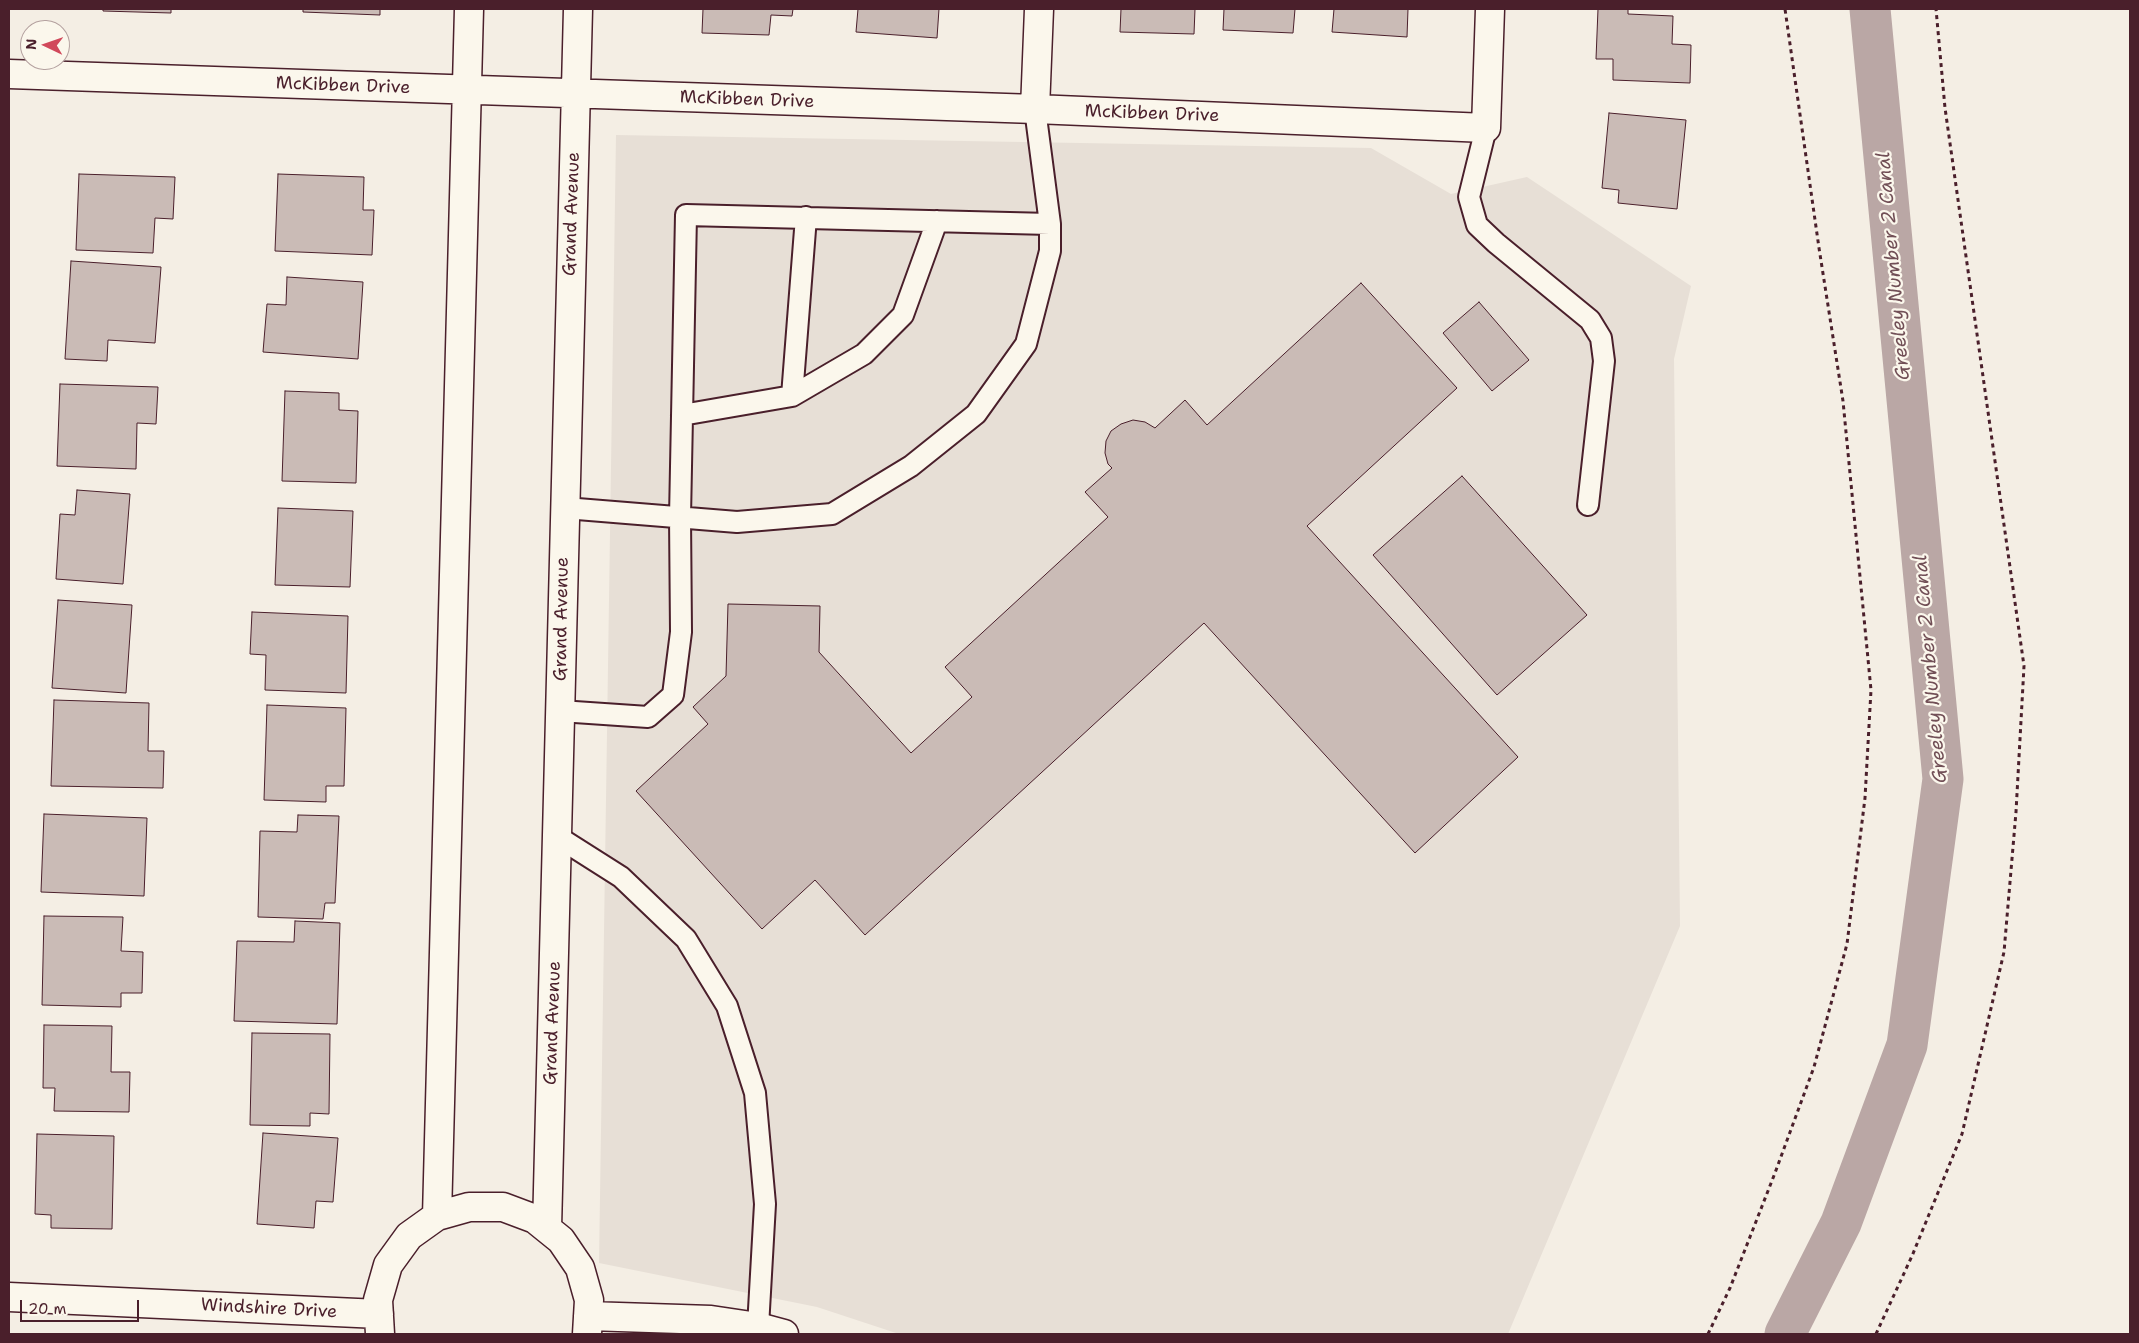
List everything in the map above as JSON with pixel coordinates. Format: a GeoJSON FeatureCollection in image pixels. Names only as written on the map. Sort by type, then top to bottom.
{"type":"FeatureCollection","features":[{"type":"Feature","properties":{"kind":"street"},"geometry":{"type":"LineString","coordinates":[[437,1216],[469,9]]}},
{"type":"Feature","properties":{"kind":"street","name":"Grand Avenue"},"geometry":{"type":"LineString","coordinates":[[547,1228],[578,9]]}},
{"type":"Feature","properties":{"kind":"street"},"geometry":{"type":"LineString","coordinates":[[1034,109],[1038,9]]}},
{"type":"Feature","properties":{"kind":"street"},"geometry":{"type":"LineString","coordinates":[[1486,128],[1490,9]]}},
{"type":"Feature","properties":{"kind":"street","name":"McKibben Drive"},"geometry":{"type":"LineString","coordinates":[[9,74],[576,95],[1034,109],[1486,128]]}},
{"type":"Feature","properties":{"kind":"street"},"geometry":{"type":"LineString","coordinates":[[380,1324],[378,1300],[388,1265],[409,1236],[437,1216],[469,1207],[503,1207],[535,1219],[561,1240],[580,1268],[589,1300],[587,1325],[711,1320],[758,1327],[784,1334]]}},
{"type":"Feature","properties":{"kind":"street","name":"Windshire Drive"},"geometry":{"type":"LineString","coordinates":[[9,1297],[380,1324]]}},
{"type":"Feature","properties":{"kind":"lane"},"geometry":{"type":"LineString","coordinates":[[565,508],[737,522],[832,514],[911,466],[976,414],[1026,344],[1050,251],[1050,224],[1034,109]]}},
{"type":"Feature","properties":{"kind":"lane"},"geometry":{"type":"LineString","coordinates":[[1486,128],[1469,197],[1477,225],[1496,244],[1590,320],[1601,338],[1604,361],[1588,505]]}},
{"type":"Feature","properties":{"kind":"lane"},"geometry":{"type":"LineString","coordinates":[[560,711],[648,717],[673,695],[681,632],[680,517],[686,215],[1050,224]]}},
{"type":"Feature","properties":{"kind":"lane"},"geometry":{"type":"LineString","coordinates":[[792,396],[806,217]]}},
{"type":"Feature","properties":{"kind":"lane"},"geometry":{"type":"LineString","coordinates":[[682,415],[792,396],[864,354],[902,315],[937,221]]}},
{"type":"Feature","properties":{"kind":"lane"},"geometry":{"type":"LineString","coordinates":[[558,836],[621,877],[686,939],[727,1006],[755,1093],[765,1204],[758,1327]]}},
{"type":"Feature","properties":{"kind":"path"},"geometry":{"type":"LineString","coordinates":[[1708,1334],[1730,1288],[1772,1182],[1814,1067],[1847,944],[1865,798],[1871,690],[1843,401],[1785,9]]}},
{"type":"Feature","properties":{"kind":"path"},"geometry":{"type":"LineString","coordinates":[[1876,1334],[1912,1256],[1962,1134],[2002,962],[2016,812],[2024,666],[1945,108],[1936,9]]}},
{"type":"Feature","properties":{"kind":"shaded area"},"geometry":{"type":"Polygon","coordinates":[[[616,135],[1371,148],[1451,194],[1527,177],[1691,286],[1674,359],[1680,926],[1508,1334],[899,1334],[817,1307],[599,1263],[616,135]]]}},
{"type":"Feature","properties":{"kind":"building"},"geometry":{"type":"Polygon","coordinates":[[[103,9],[171,9],[171,13],[103,11],[103,9]]]}},
{"type":"Feature","properties":{"kind":"building"},"geometry":{"type":"Polygon","coordinates":[[[303,9],[380,9],[380,15],[303,12],[303,9]]]}},
{"type":"Feature","properties":{"kind":"building"},"geometry":{"type":"Polygon","coordinates":[[[703,9],[793,9],[792,16],[771,15],[769,35],[702,33],[703,9]]]}},
{"type":"Feature","properties":{"kind":"building"},"geometry":{"type":"Polygon","coordinates":[[[858,9],[939,9],[937,38],[856,32],[858,9]]]}},
{"type":"Feature","properties":{"kind":"building"},"geometry":{"type":"Polygon","coordinates":[[[1121,9],[1195,9],[1194,34],[1120,32],[1121,9]]]}},
{"type":"Feature","properties":{"kind":"building"},"geometry":{"type":"Polygon","coordinates":[[[1224,9],[1295,9],[1293,33],[1223,30],[1224,9]]]}},
{"type":"Feature","properties":{"kind":"building"},"geometry":{"type":"Polygon","coordinates":[[[1334,9],[1408,9],[1407,37],[1332,32],[1334,9]]]}},
{"type":"Feature","properties":{"kind":"building"},"geometry":{"type":"Polygon","coordinates":[[[1598,9],[1628,9],[1628,14],[1673,16],[1672,44],[1691,45],[1690,83],[1613,80],[1613,59],[1596,59],[1598,9]]]}},
{"type":"Feature","properties":{"kind":"building"},"geometry":{"type":"Polygon","coordinates":[[[1609,113],[1686,120],[1677,209],[1618,203],[1619,190],[1602,188],[1609,113]]]}},
{"type":"Feature","properties":{"kind":"building"},"geometry":{"type":"Polygon","coordinates":[[[79,174],[175,177],[173,219],[155,218],[153,253],[76,250],[79,174]]]}},
{"type":"Feature","properties":{"kind":"building"},"geometry":{"type":"Polygon","coordinates":[[[278,174],[364,177],[363,210],[374,210],[372,255],[275,251],[278,174]]]}},
{"type":"Feature","properties":{"kind":"building"},"geometry":{"type":"Polygon","coordinates":[[[71,261],[161,267],[155,343],[108,340],[107,361],[65,359],[71,261]]]}},
{"type":"Feature","properties":{"kind":"building"},"geometry":{"type":"Polygon","coordinates":[[[287,277],[363,282],[358,359],[263,352],[267,304],[286,305],[287,277]]]}},
{"type":"Feature","properties":{"kind":"building"},"geometry":{"type":"Polygon","coordinates":[[[1361,283],[1457,388],[1307,526],[1518,757],[1415,853],[1204,623],[865,935],[815,880],[762,929],[636,791],[708,724],[693,707],[726,676],[728,604],[820,606],[819,652],[911,753],[972,697],[945,667],[1108,517],[1085,492],[1112,468],[1108,464],[1105,453],[1106,441],[1111,431],[1121,424],[1133,420],[1145,422],[1155,428],[1185,400],[1207,425],[1361,283]]]}},
{"type":"Feature","properties":{"kind":"building"},"geometry":{"type":"Polygon","coordinates":[[[1479,302],[1529,360],[1492,391],[1443,333],[1479,302]]]}},
{"type":"Feature","properties":{"kind":"building"},"geometry":{"type":"Polygon","coordinates":[[[60,384],[158,387],[156,424],[137,423],[136,469],[57,466],[60,384]]]}},
{"type":"Feature","properties":{"kind":"building"},"geometry":{"type":"Polygon","coordinates":[[[285,391],[339,393],[339,410],[358,411],[356,483],[282,481],[285,391]]]}},
{"type":"Feature","properties":{"kind":"building"},"geometry":{"type":"Polygon","coordinates":[[[1462,476],[1587,615],[1497,695],[1373,555],[1462,476]]]}},
{"type":"Feature","properties":{"kind":"building"},"geometry":{"type":"Polygon","coordinates":[[[77,490],[130,494],[123,584],[56,579],[60,514],[75,515],[77,490]]]}},
{"type":"Feature","properties":{"kind":"building"},"geometry":{"type":"Polygon","coordinates":[[[278,508],[353,511],[350,587],[275,585],[278,508]]]}},
{"type":"Feature","properties":{"kind":"building"},"geometry":{"type":"Polygon","coordinates":[[[58,600],[132,605],[126,693],[52,688],[58,600]]]}},
{"type":"Feature","properties":{"kind":"building"},"geometry":{"type":"Polygon","coordinates":[[[252,612],[348,616],[346,693],[265,690],[266,655],[250,654],[252,612]]]}},
{"type":"Feature","properties":{"kind":"building"},"geometry":{"type":"Polygon","coordinates":[[[54,700],[149,703],[148,751],[164,751],[163,788],[51,786],[54,700]]]}},
{"type":"Feature","properties":{"kind":"building"},"geometry":{"type":"Polygon","coordinates":[[[267,705],[346,708],[344,786],[326,786],[326,802],[264,800],[267,705]]]}},
{"type":"Feature","properties":{"kind":"building"},"geometry":{"type":"Polygon","coordinates":[[[44,814],[147,818],[144,896],[41,892],[44,814]]]}},
{"type":"Feature","properties":{"kind":"building"},"geometry":{"type":"Polygon","coordinates":[[[298,815],[339,816],[335,903],[325,903],[323,919],[258,917],[260,831],[297,832],[298,815]]]}},
{"type":"Feature","properties":{"kind":"building"},"geometry":{"type":"Polygon","coordinates":[[[44,916],[123,917],[121,951],[143,952],[142,993],[121,993],[121,1007],[42,1005],[44,916]]]}},
{"type":"Feature","properties":{"kind":"building"},"geometry":{"type":"Polygon","coordinates":[[[295,921],[340,923],[337,1024],[234,1021],[237,941],[294,942],[295,921]]]}},
{"type":"Feature","properties":{"kind":"building"},"geometry":{"type":"Polygon","coordinates":[[[44,1025],[112,1026],[111,1072],[130,1072],[129,1112],[54,1111],[55,1088],[43,1088],[44,1025]]]}},
{"type":"Feature","properties":{"kind":"building"},"geometry":{"type":"Polygon","coordinates":[[[252,1033],[330,1034],[329,1114],[310,1113],[310,1126],[250,1125],[252,1033]]]}},
{"type":"Feature","properties":{"kind":"building"},"geometry":{"type":"Polygon","coordinates":[[[263,1133],[338,1138],[333,1202],[316,1201],[314,1228],[257,1224],[263,1133]]]}},
{"type":"Feature","properties":{"kind":"building"},"geometry":{"type":"Polygon","coordinates":[[[37,1134],[114,1136],[112,1229],[51,1228],[51,1215],[35,1214],[37,1134]]]}},
{"type":"Feature","properties":{"kind":"waterway","name":"Greeley Number 2 Canal"},"geometry":{"type":"LineString","coordinates":[[1785,1334],[1841,1223],[1907,1045],[1943,779],[1870,9]]}}]}
